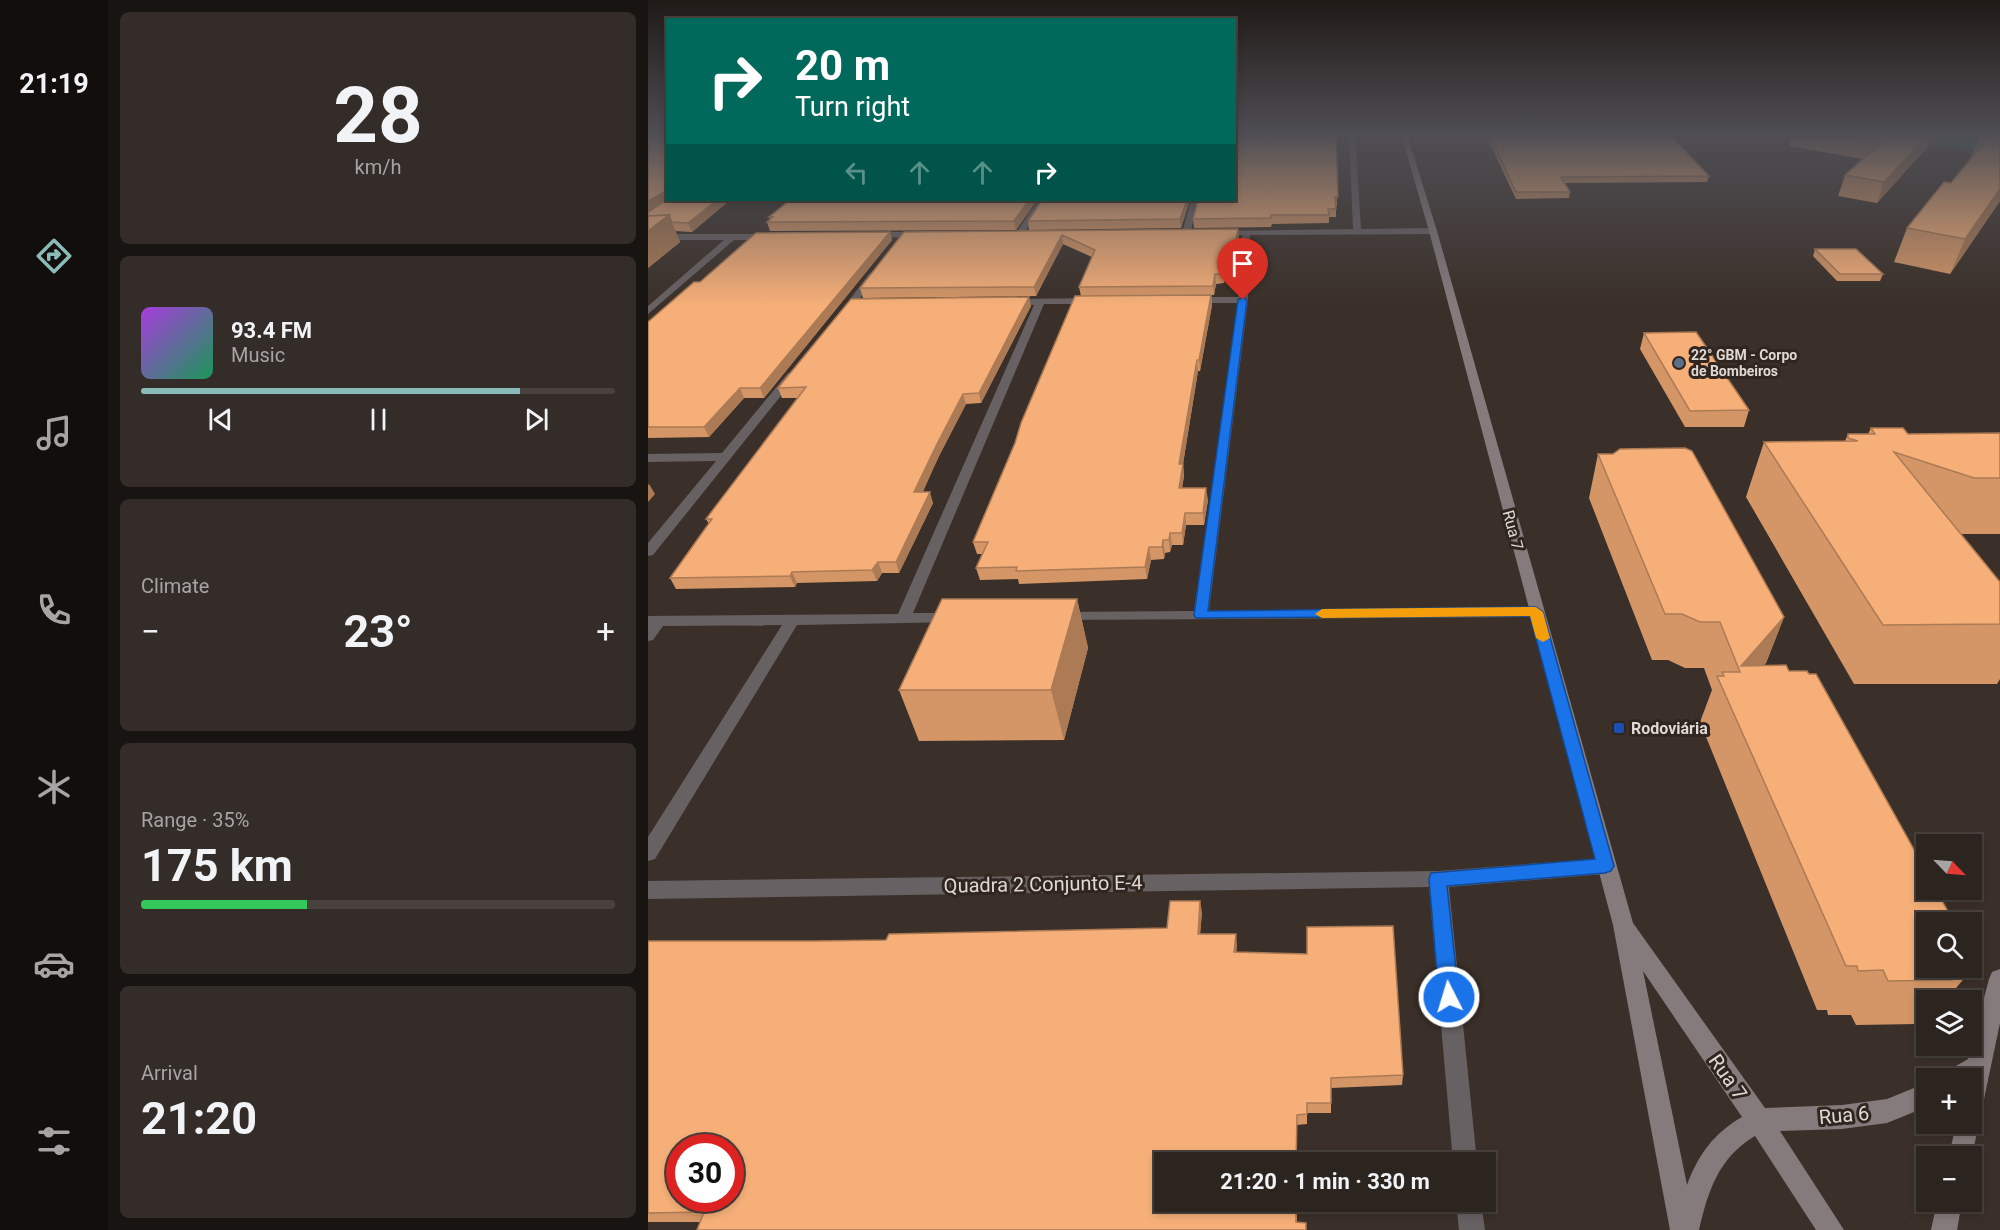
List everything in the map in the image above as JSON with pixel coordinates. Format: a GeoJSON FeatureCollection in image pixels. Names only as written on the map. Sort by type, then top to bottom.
{"type":"FeatureCollection","features":[{"type":"Feature","properties":{"kind":"main road","name":"Rua 7"},"geometry":{"type":"LineString","coordinates":[[1421,191],[1623,925],[1684,1230]]}},
{"type":"Feature","properties":{"kind":"main road","name":"Rua 7"},"geometry":{"type":"LineString","coordinates":[[1623,925],[1759,1120],[1831,1230]]}},
{"type":"Feature","properties":{"kind":"main road"},"geometry":{"type":"LineString","coordinates":[[1974,1068],[1978,1066],[2000,979]]}},
{"type":"Feature","properties":{"kind":"main road","name":"Rua 6"},"geometry":{"type":"LineString","coordinates":[[1759,1120],[1842,1117],[1887,1111],[1916,1099]]}},
{"type":"Feature","properties":{"kind":"main road"},"geometry":{"type":"LineString","coordinates":[[1684,1230],[1697,1185],[1714,1157],[1730,1138],[1759,1120]]}},
{"type":"Feature","properties":{"kind":"main road"},"geometry":{"type":"LineString","coordinates":[[1944,1230],[1948,1212]]}},
{"type":"Feature","properties":{"kind":"street"},"geometry":{"type":"LineString","coordinates":[[1355,191],[1357,232]]}},
{"type":"Feature","properties":{"kind":"street"},"geometry":{"type":"LineString","coordinates":[[1020,233],[1041,201]]}},
{"type":"Feature","properties":{"kind":"street"},"geometry":{"type":"LineString","coordinates":[[1186,233],[1195,201]]}},
{"type":"Feature","properties":{"kind":"street"},"geometry":{"type":"LineString","coordinates":[[1210,233],[1432,231]]}},
{"type":"Feature","properties":{"kind":"street"},"geometry":{"type":"LineString","coordinates":[[1201,615],[1243,300],[1246,232]]}},
{"type":"Feature","properties":{"kind":"street"},"geometry":{"type":"LineString","coordinates":[[1008,234],[1032,233]]}},
{"type":"Feature","properties":{"kind":"street"},"geometry":{"type":"LineString","coordinates":[[1174,233],[1198,233]]}},
{"type":"Feature","properties":{"kind":"street"},"geometry":{"type":"LineString","coordinates":[[857,236],[900,239],[926,235]]}},
{"type":"Feature","properties":{"kind":"street"},"geometry":{"type":"LineString","coordinates":[[648,237],[778,237]]}},
{"type":"Feature","properties":{"kind":"street"},"geometry":{"type":"LineString","coordinates":[[648,311],[732,237]]}},
{"type":"Feature","properties":{"kind":"street"},"geometry":{"type":"LineString","coordinates":[[837,321],[858,303],[878,269]]}},
{"type":"Feature","properties":{"kind":"street"},"geometry":{"type":"LineString","coordinates":[[1183,300],[1243,300]]}},
{"type":"Feature","properties":{"kind":"street"},"geometry":{"type":"LineString","coordinates":[[1005,302],[1099,301]]}},
{"type":"Feature","properties":{"kind":"street"},"geometry":{"type":"LineString","coordinates":[[904,618],[1040,302]]}},
{"type":"Feature","properties":{"kind":"street"},"geometry":{"type":"LineString","coordinates":[[648,552],[799,366]]}},
{"type":"Feature","properties":{"kind":"street"},"geometry":{"type":"LineString","coordinates":[[648,458],[723,457]]}},
{"type":"Feature","properties":{"kind":"street"},"geometry":{"type":"LineString","coordinates":[[1047,617],[1536,612]]}},
{"type":"Feature","properties":{"kind":"street"},"geometry":{"type":"LineString","coordinates":[[648,636],[654,621],[964,618]]}},
{"type":"Feature","properties":{"kind":"street"},"geometry":{"type":"LineString","coordinates":[[648,853],[793,619]]}},
{"type":"Feature","properties":{"kind":"street","name":"Quadra 2 Conjunto E-4"},"geometry":{"type":"LineString","coordinates":[[648,890],[1438,879],[1605,866]]}},
{"type":"Feature","properties":{"kind":"street"},"geometry":{"type":"LineString","coordinates":[[1438,879],[1464,1152]]}},
{"type":"Feature","properties":{"kind":"street"},"geometry":{"type":"LineString","coordinates":[[1470,1212],[1472,1230]]}},
{"type":"Feature","properties":{"kind":"building"},"geometry":{"type":"Polygon","coordinates":[[[648,191],[665,191],[648,201],[648,191]]]}},
{"type":"Feature","properties":{"kind":"building"},"geometry":{"type":"Polygon","coordinates":[[[1236,191],[1338,191],[1338,197],[1335,197],[1336,209],[1328,209],[1329,215],[1193,219],[1198,201],[1236,201],[1236,191]]]}},
{"type":"Feature","properties":{"kind":"building"},"geometry":{"type":"Polygon","coordinates":[[[1516,191],[1570,192],[1516,192],[1516,191]]]}},
{"type":"Feature","properties":{"kind":"building"},"geometry":{"type":"Polygon","coordinates":[[[1936,191],[1998,191],[1965,239],[1907,228],[1936,191]]]}},
{"type":"Feature","properties":{"kind":"building"},"geometry":{"type":"Polygon","coordinates":[[[666,200],[716,201],[688,223],[672,222],[669,215],[648,216],[648,212],[666,200]]]}},
{"type":"Feature","properties":{"kind":"building"},"geometry":{"type":"Polygon","coordinates":[[[789,201],[1028,201],[1014,221],[767,222],[773,217],[769,217],[789,201]]]}},
{"type":"Feature","properties":{"kind":"building"},"geometry":{"type":"Polygon","coordinates":[[[1041,201],[1187,201],[1180,219],[1028,221],[1041,201]]]}},
{"type":"Feature","properties":{"kind":"building"},"geometry":{"type":"Polygon","coordinates":[[[669,215],[648,231],[648,216],[669,215]]]}},
{"type":"Feature","properties":{"kind":"building"},"geometry":{"type":"Polygon","coordinates":[[[1238,229],[1233,255],[1228,255],[1227,269],[1224,269],[1224,274],[1215,274],[1213,286],[1079,287],[1095,250],[1062,235],[1034,287],[860,288],[904,232],[1238,229]]]}},
{"type":"Feature","properties":{"kind":"building"},"geometry":{"type":"Polygon","coordinates":[[[890,232],[760,388],[740,388],[704,427],[648,427],[648,322],[694,282],[700,282],[756,233],[890,232]]]}},
{"type":"Feature","properties":{"kind":"building"},"geometry":{"type":"Polygon","coordinates":[[[1815,249],[1856,249],[1883,274],[1840,274],[1815,249]]]}},
{"type":"Feature","properties":{"kind":"building"},"geometry":{"type":"Polygon","coordinates":[[[1211,295],[1179,464],[1183,464],[1179,488],[1206,488],[1203,513],[1185,513],[1182,533],[1170,533],[1169,540],[1163,540],[1162,547],[1149,547],[1145,567],[1016,571],[1017,567],[976,568],[988,542],[973,542],[1075,296],[1211,295]]]}},
{"type":"Feature","properties":{"kind":"building"},"geometry":{"type":"Polygon","coordinates":[[[1029,297],[979,393],[963,394],[936,446],[914,492],[930,492],[896,562],[878,562],[872,570],[792,572],[790,576],[670,578],[712,519],[706,519],[806,387],[778,388],[851,299],[1029,297]]]}},
{"type":"Feature","properties":{"kind":"building"},"geometry":{"type":"Polygon","coordinates":[[[1696,332],[1749,410],[1690,411],[1644,333],[1696,332]]]}},
{"type":"Feature","properties":{"kind":"building"},"geometry":{"type":"Polygon","coordinates":[[[1871,428],[1903,428],[1908,434],[2000,433],[2000,478],[1974,478],[1894,452],[2000,582],[2000,624],[1883,625],[1764,442],[1858,441],[1848,438],[1848,434],[1875,434],[1871,428]]]}},
{"type":"Feature","properties":{"kind":"building"},"geometry":{"type":"Polygon","coordinates":[[[1685,448],[1692,451],[1784,617],[1741,666],[1786,665],[1789,671],[1807,671],[1809,674],[1816,674],[1916,853],[1916,900],[1942,900],[1948,912],[1916,912],[1916,978],[1951,978],[1952,980],[1888,981],[1883,970],[1858,971],[1857,966],[1846,966],[1717,676],[1724,676],[1722,672],[1740,672],[1720,622],[1700,622],[1682,614],[1665,614],[1598,454],[1613,454],[1620,449],[1685,448]]]}},
{"type":"Feature","properties":{"kind":"building"},"geometry":{"type":"Polygon","coordinates":[[[942,599],[1077,599],[1051,690],[899,690],[942,599]]]}},
{"type":"Feature","properties":{"kind":"building"},"geometry":{"type":"Polygon","coordinates":[[[1170,901],[1200,901],[1198,934],[1236,934],[1234,952],[1307,954],[1307,927],[1393,926],[1403,1075],[1331,1078],[1331,1103],[1307,1103],[1307,1114],[1297,1115],[1296,1152],[1154,1152],[1154,1212],[1296,1212],[1296,1222],[1306,1223],[1306,1230],[697,1230],[704,1212],[648,1213],[648,941],[886,940],[889,934],[1167,928],[1170,901]]]}},
{"type":"Feature","properties":{"kind":"slow traffic"},"geometry":{"type":"LineString","coordinates":[[1322,614],[1536,612],[1543,638]]}},
{"type":"Feature","properties":{"kind":"place","name":"22° GBM - Corpo de Bombeiros"},"geometry":{"type":"Point","coordinates":[1679,363]}},
{"type":"Feature","properties":{"kind":"place","name":"Rodoviária"},"geometry":{"type":"Point","coordinates":[1619,728]}},
{"type":"Feature","properties":{"kind":"route"},"geometry":{"type":"LineString","coordinates":[[1243,300],[1201,615],[1536,612],[1605,866],[1438,879],[1449,997]]}}]}
